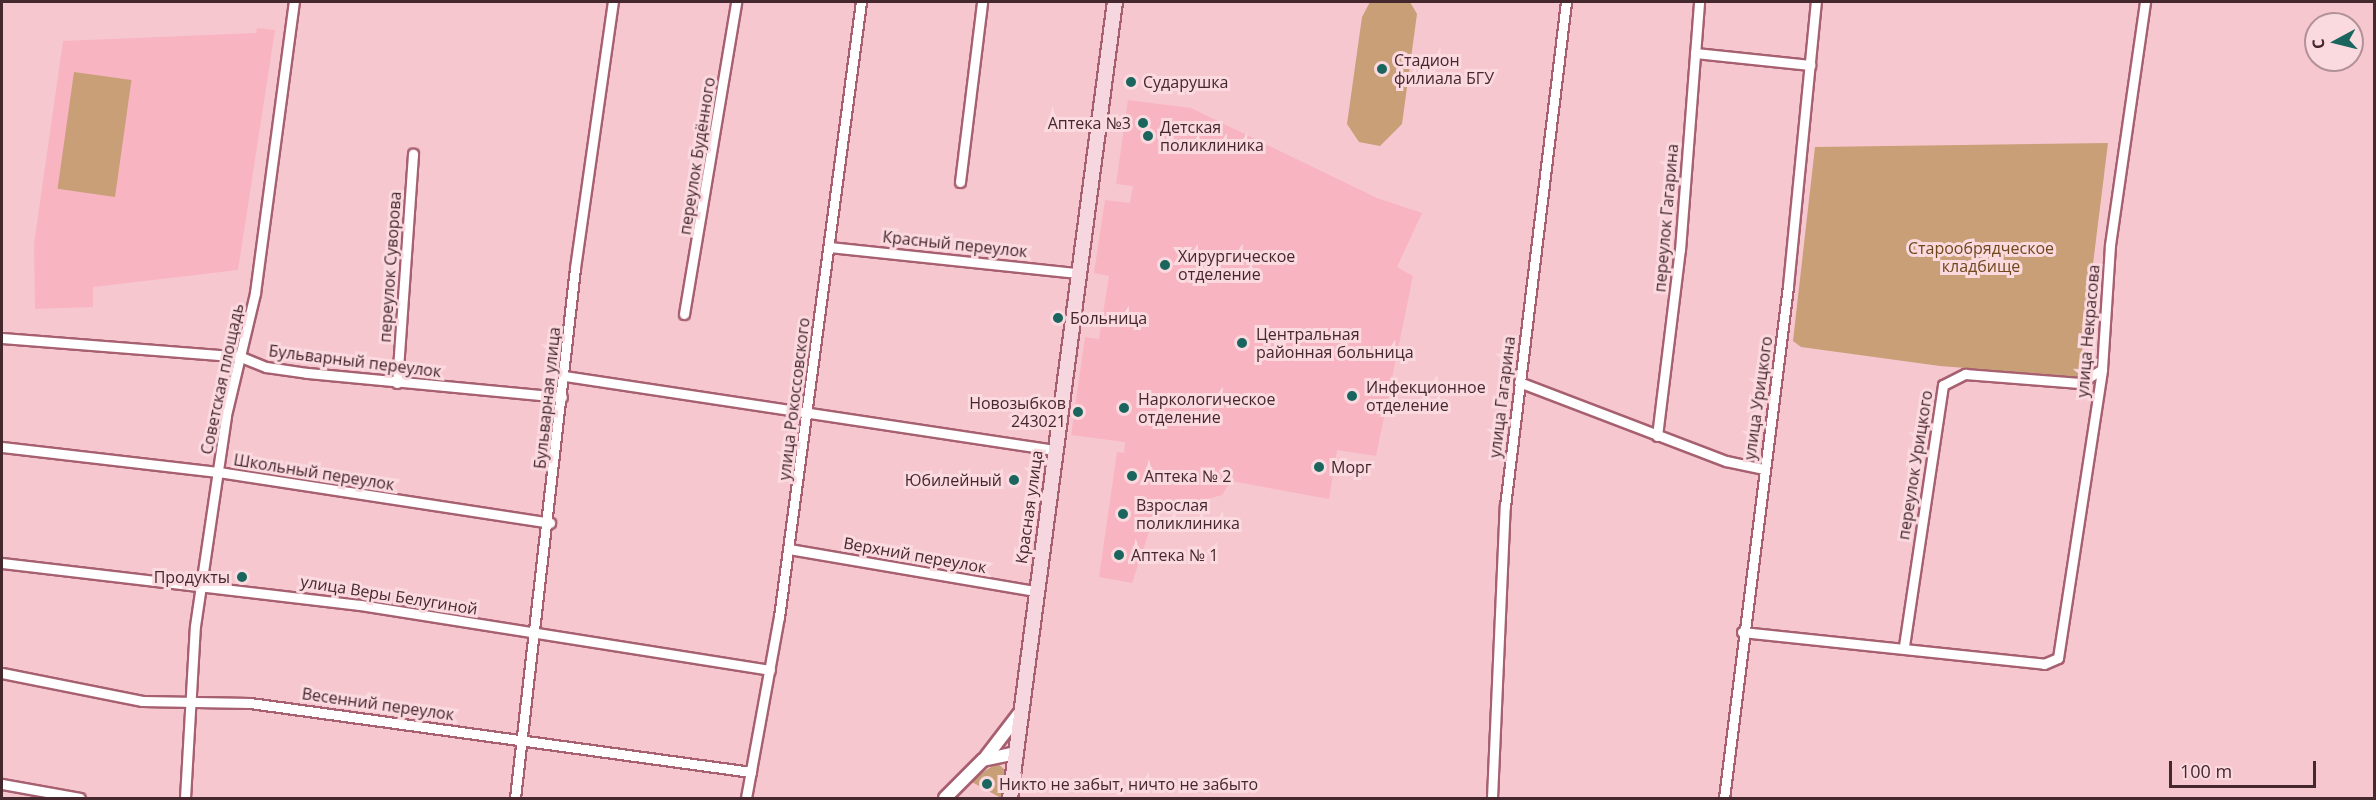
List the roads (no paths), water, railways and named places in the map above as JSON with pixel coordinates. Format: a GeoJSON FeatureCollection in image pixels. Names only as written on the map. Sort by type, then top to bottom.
{"type":"FeatureCollection","features":[{"type":"Feature","properties":{"kind":"main road","name":"Красная улица"},"geometry":{"type":"LineString","coordinates":[[1010,798],[1053,450],[1115,2]]}},
{"type":"Feature","properties":{"kind":"street","name":"Советская площадь"},"geometry":{"type":"LineString","coordinates":[[185,798],[189,700],[201,585],[218,472],[241,357],[294,2]]}},
{"type":"Feature","properties":{"kind":"street","name":"Бульварная улица"},"geometry":{"type":"LineString","coordinates":[[515,798],[550,523],[562,397],[613,2]]}},
{"type":"Feature","properties":{"kind":"street","name":"переулок Будённого"},"geometry":{"type":"LineString","coordinates":[[684,314],[736,2]]}},
{"type":"Feature","properties":{"kind":"street","name":"улица Рокоссовского"},"geometry":{"type":"LineString","coordinates":[[746,798],[770,670],[789,549],[861,2]]}},
{"type":"Feature","properties":{"kind":"street"},"geometry":{"type":"LineString","coordinates":[[960,182],[982,2]]}},
{"type":"Feature","properties":{"kind":"street","name":"улица Гагарина"},"geometry":{"type":"LineString","coordinates":[[1492,798],[1499,582],[1519,382],[1566,2]]}},
{"type":"Feature","properties":{"kind":"street","name":"переулок Гагарина"},"geometry":{"type":"LineString","coordinates":[[1658,436],[1699,2]]}},
{"type":"Feature","properties":{"kind":"street","name":"улица Урицкого"},"geometry":{"type":"LineString","coordinates":[[1724,798],[1742,632],[1764,469],[1816,2]]}},
{"type":"Feature","properties":{"kind":"street","name":"улица Некрасова"},"geometry":{"type":"LineString","coordinates":[[1904,646],[2056,661],[2102,369],[2110,245],[2145,2]]}},
{"type":"Feature","properties":{"kind":"street"},"geometry":{"type":"LineString","coordinates":[[1695,53],[1810,65]]}},
{"type":"Feature","properties":{"kind":"street","name":"переулок Суворова"},"geometry":{"type":"LineString","coordinates":[[397,383],[412,154]]}},
{"type":"Feature","properties":{"kind":"street","name":"Красный переулок"},"geometry":{"type":"LineString","coordinates":[[829,247],[1078,273]]}},
{"type":"Feature","properties":{"kind":"street","name":"Бульварный переулок"},"geometry":{"type":"LineString","coordinates":[[2,338],[241,357],[266,368],[397,383],[562,397]]}},
{"type":"Feature","properties":{"kind":"street","name":"переулок Урицкого"},"geometry":{"type":"LineString","coordinates":[[1904,646],[1943,385],[1965,374],[2080,383],[2102,369]]}},
{"type":"Feature","properties":{"kind":"street"},"geometry":{"type":"LineString","coordinates":[[565,376],[807,415],[1053,450]]}},
{"type":"Feature","properties":{"kind":"street"},"geometry":{"type":"LineString","coordinates":[[1519,382],[1658,436],[1764,469]]}},
{"type":"Feature","properties":{"kind":"street","name":"Школьный переулок"},"geometry":{"type":"LineString","coordinates":[[2,447],[218,472],[550,523]]}},
{"type":"Feature","properties":{"kind":"street","name":"Верхний переулок"},"geometry":{"type":"LineString","coordinates":[[789,549],[1035,591]]}},
{"type":"Feature","properties":{"kind":"street","name":"улица Веры Белугиной"},"geometry":{"type":"LineString","coordinates":[[2,563],[201,585],[537,633],[770,670]]}},
{"type":"Feature","properties":{"kind":"street"},"geometry":{"type":"LineString","coordinates":[[1742,632],[1904,646]]}},
{"type":"Feature","properties":{"kind":"street","name":"Весенний переулок"},"geometry":{"type":"LineString","coordinates":[[2,673],[142,700],[189,700],[523,739],[751,772]]}},
{"type":"Feature","properties":{"kind":"street"},"geometry":{"type":"LineString","coordinates":[[945,798],[1007,736],[1020,713]]}},
{"type":"Feature","properties":{"kind":"street"},"geometry":{"type":"LineString","coordinates":[[977,766],[993,755],[1015,753]]}},
{"type":"Feature","properties":{"kind":"street"},"geometry":{"type":"LineString","coordinates":[[2,784],[80,798]]}},
{"type":"Feature","properties":{"kind":"place","name":"Стадион филиала БГУ"},"geometry":{"type":"Point","coordinates":[1382,69]}},
{"type":"Feature","properties":{"kind":"place","name":"Сударушка"},"geometry":{"type":"Point","coordinates":[1131,82]}},
{"type":"Feature","properties":{"kind":"place","name":"Аптека №3"},"geometry":{"type":"Point","coordinates":[1143,123]}},
{"type":"Feature","properties":{"kind":"place","name":"Детская поликлиника"},"geometry":{"type":"Point","coordinates":[1148,136]}},
{"type":"Feature","properties":{"kind":"place","name":"Хирургическое отделение"},"geometry":{"type":"Point","coordinates":[1165,265]}},
{"type":"Feature","properties":{"kind":"place","name":"Больница"},"geometry":{"type":"Point","coordinates":[1058,318]}},
{"type":"Feature","properties":{"kind":"place","name":"Центральная районная больница"},"geometry":{"type":"Point","coordinates":[1242,343]}},
{"type":"Feature","properties":{"kind":"place","name":"Инфекционное отделение"},"geometry":{"type":"Point","coordinates":[1352,396]}},
{"type":"Feature","properties":{"kind":"place","name":"Наркологическое отделение"},"geometry":{"type":"Point","coordinates":[1124,408]}},
{"type":"Feature","properties":{"kind":"place","name":"Новозыбков 243021"},"geometry":{"type":"Point","coordinates":[1078,412]}},
{"type":"Feature","properties":{"kind":"place","name":"Морг"},"geometry":{"type":"Point","coordinates":[1319,467]}},
{"type":"Feature","properties":{"kind":"place","name":"Аптека № 2"},"geometry":{"type":"Point","coordinates":[1132,476]}},
{"type":"Feature","properties":{"kind":"place","name":"Юбилейный"},"geometry":{"type":"Point","coordinates":[1014,480]}},
{"type":"Feature","properties":{"kind":"place","name":"Взрослая поликлиника"},"geometry":{"type":"Point","coordinates":[1123,514]}},
{"type":"Feature","properties":{"kind":"place","name":"Аптека № 1"},"geometry":{"type":"Point","coordinates":[1119,555]}},
{"type":"Feature","properties":{"kind":"place","name":"Продукты"},"geometry":{"type":"Point","coordinates":[242,577]}},
{"type":"Feature","properties":{"kind":"place","name":"Никто не забыт, ничто не забыто"},"geometry":{"type":"Point","coordinates":[987,784]}},
{"type":"Feature","properties":{"kind":"park label","name":"Старообрядческое кладбище"},"geometry":{"type":"Point","coordinates":[1981,257]}}]}
